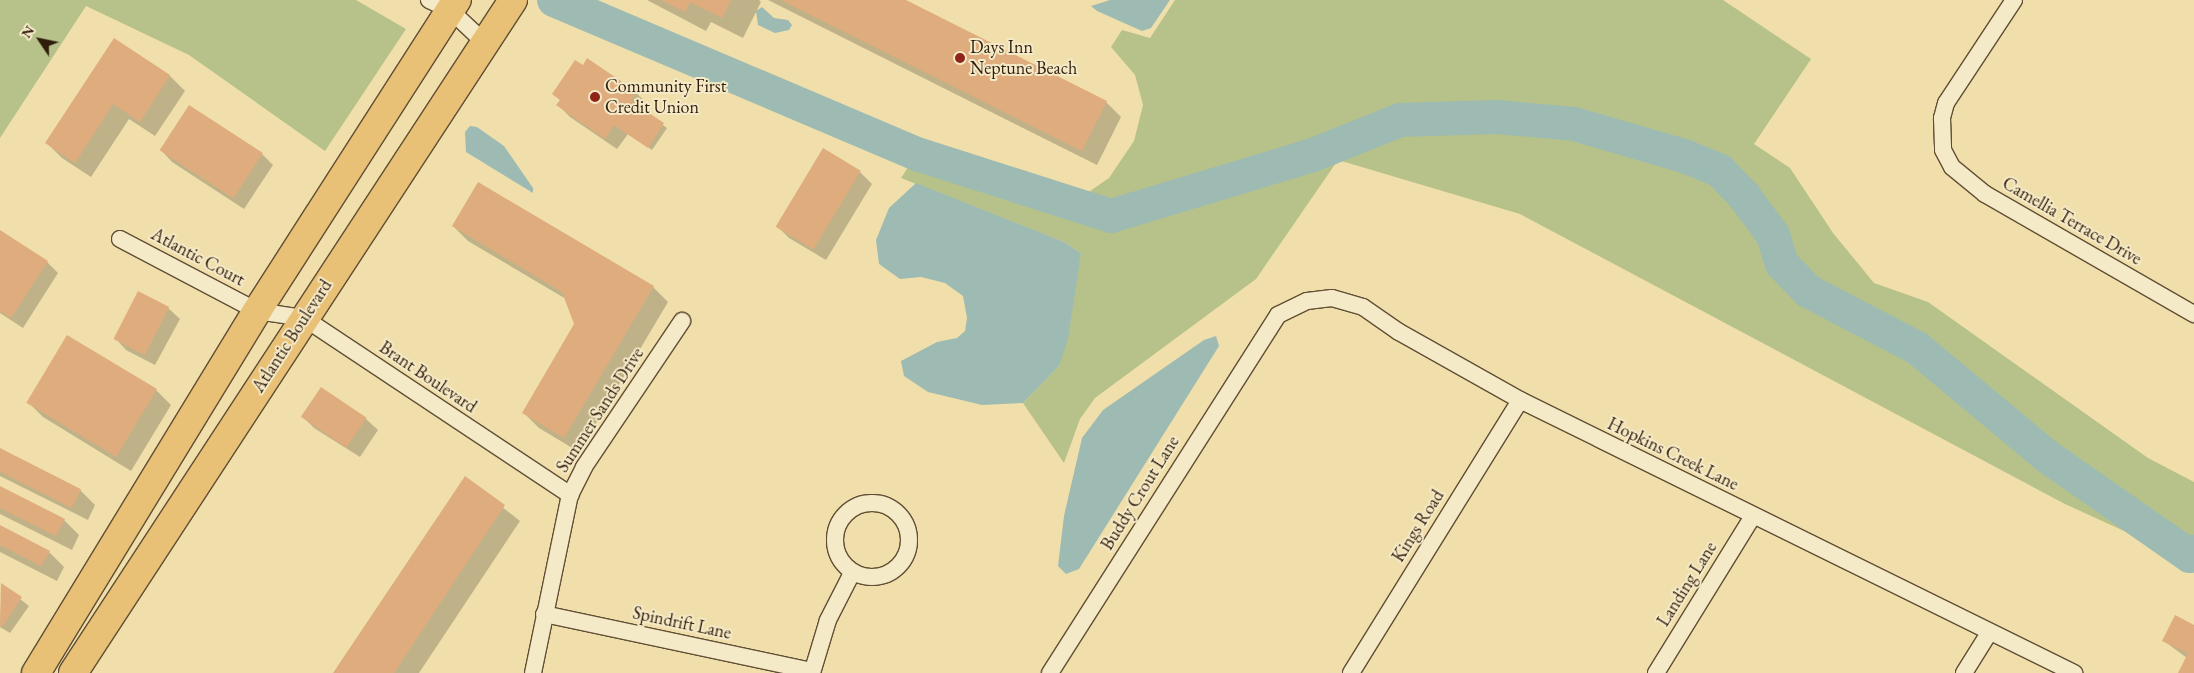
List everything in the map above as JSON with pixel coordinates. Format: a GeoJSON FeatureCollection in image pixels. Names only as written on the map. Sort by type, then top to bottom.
{"type":"FeatureCollection","features":[{"type":"Feature","properties":{"kind":"highway","name":"Atlantic Boulevard"},"geometry":{"type":"LineString","coordinates":[[73,673],[513,0]]}},
{"type":"Feature","properties":{"kind":"highway"},"geometry":{"type":"LineString","coordinates":[[36,673],[446,3]]}},
{"type":"Feature","properties":{"kind":"highway"},"geometry":{"type":"LineString","coordinates":[[22,673],[77,607]]}},
{"type":"Feature","properties":{"kind":"street","name":"Camellia Terrace Drive"},"geometry":{"type":"LineString","coordinates":[[2014,0],[1946,102],[1942,118],[1942,150],[1952,167],[1985,194],[2194,314]]}},
{"type":"Feature","properties":{"kind":"street"},"geometry":{"type":"LineString","coordinates":[[446,3],[485,43]]}},
{"type":"Feature","properties":{"kind":"street","name":"Atlantic Court"},"geometry":{"type":"LineString","coordinates":[[120,239],[257,310]]}},
{"type":"Feature","properties":{"kind":"street","name":"Hopkins Creek Lane"},"geometry":{"type":"LineString","coordinates":[[1263,335],[1278,315],[1307,301],[1332,298],[1363,307],[1399,332],[1520,400],[1989,634],[2074,673]]}},
{"type":"Feature","properties":{"kind":"street","name":"Brant Boulevard"},"geometry":{"type":"LineString","coordinates":[[257,310],[304,318],[570,495]]}},
{"type":"Feature","properties":{"kind":"street","name":"Summer Sands Drive"},"geometry":{"type":"LineString","coordinates":[[533,673],[570,495],[584,467],[682,321]]}},
{"type":"Feature","properties":{"kind":"street","name":"Buddy Crout Lane"},"geometry":{"type":"LineString","coordinates":[[1050,673],[1263,335]]}},
{"type":"Feature","properties":{"kind":"street","name":"Kings Road"},"geometry":{"type":"LineString","coordinates":[[1351,673],[1520,400]]}},
{"type":"Feature","properties":{"kind":"street"},"geometry":{"type":"LineString","coordinates":[[880,502],[902,515],[911,540],[901,565],[878,578],[852,573],[835,552],[836,526],[854,506],[871,503],[880,502]]}},
{"type":"Feature","properties":{"kind":"street","name":"Landing Lane"},"geometry":{"type":"LineString","coordinates":[[1656,673],[1753,516]]}},
{"type":"Feature","properties":{"kind":"street"},"geometry":{"type":"LineString","coordinates":[[812,672],[828,620],[852,573]]}},
{"type":"Feature","properties":{"kind":"street","name":"Spindrift Lane"},"geometry":{"type":"LineString","coordinates":[[544,614],[812,672]]}},
{"type":"Feature","properties":{"kind":"street"},"geometry":{"type":"LineString","coordinates":[[1964,673],[1989,634]]}},
{"type":"Feature","properties":{"kind":"green space"},"geometry":{"type":"Polygon","coordinates":[[[0,0],[356,0],[406,29],[325,151],[189,55],[86,6],[0,138],[0,0]]]}},
{"type":"Feature","properties":{"kind":"green space"},"geometry":{"type":"Polygon","coordinates":[[[1175,0],[1723,0],[1811,59],[1754,144],[1790,168],[1833,233],[1874,283],[1928,302],[2148,458],[2194,482],[2194,563],[2065,504],[1520,214],[1338,160],[1256,279],[1095,398],[1080,419],[1064,463],[1023,403],[1059,366],[1081,253],[1064,242],[901,178],[921,147],[1080,198],[1109,178],[1134,141],[1143,105],[1135,75],[1111,47],[1122,30],[1150,38],[1175,0]]]}},
{"type":"Feature","properties":{"kind":"water"},"geometry":{"type":"Polygon","coordinates":[[[1110,0],[1170,0],[1151,28],[1142,31],[1097,11],[1091,6],[1110,0]]]}},
{"type":"Feature","properties":{"kind":"water"},"geometry":{"type":"Polygon","coordinates":[[[762,7],[774,18],[788,20],[792,25],[789,30],[775,33],[758,25],[756,11],[762,7]]]}},
{"type":"Feature","properties":{"kind":"water"},"geometry":{"type":"Polygon","coordinates":[[[470,126],[477,127],[504,146],[533,188],[533,193],[466,152],[465,132],[470,126]]]}},
{"type":"Feature","properties":{"kind":"water"},"geometry":{"type":"Polygon","coordinates":[[[916,183],[1064,242],[1081,253],[1068,339],[1059,366],[1023,403],[982,405],[928,392],[904,376],[901,361],[937,342],[957,338],[965,331],[967,318],[963,296],[945,283],[921,277],[900,279],[879,264],[876,240],[889,208],[916,183]]]}},
{"type":"Feature","properties":{"kind":"water"},"geometry":{"type":"Polygon","coordinates":[[[1216,336],[1219,346],[1079,569],[1066,574],[1058,566],[1064,516],[1082,438],[1103,410],[1204,340],[1216,336]]]}},
{"type":"Feature","properties":{"kind":"building"},"geometry":{"type":"Polygon","coordinates":[[[661,0],[731,0],[722,18],[690,2],[685,12],[661,0]]]}},
{"type":"Feature","properties":{"kind":"building","name":"Days Inn Neptune Beach"},"geometry":{"type":"Polygon","coordinates":[[[781,0],[906,0],[1107,101],[1082,151],[781,0]]]}},
{"type":"Feature","properties":{"kind":"building"},"geometry":{"type":"Polygon","coordinates":[[[114,38],[170,75],[140,122],[113,104],[75,163],[45,143],[114,38]]]}},
{"type":"Feature","properties":{"kind":"building","name":"Community First Credit Union"},"geometry":{"type":"Polygon","coordinates":[[[587,58],[637,92],[631,101],[664,123],[648,148],[614,125],[605,139],[556,105],[560,100],[552,94],[575,60],[583,65],[587,58]]]}},
{"type":"Feature","properties":{"kind":"building"},"geometry":{"type":"Polygon","coordinates":[[[189,105],[263,153],[233,198],[160,150],[189,105]]]}},
{"type":"Feature","properties":{"kind":"building"},"geometry":{"type":"Polygon","coordinates":[[[823,148],[861,171],[813,250],[776,227],[823,148]]]}},
{"type":"Feature","properties":{"kind":"building"},"geometry":{"type":"Polygon","coordinates":[[[478,182],[654,286],[564,438],[522,413],[574,324],[562,292],[452,226],[478,182]]]}},
{"type":"Feature","properties":{"kind":"building"},"geometry":{"type":"Polygon","coordinates":[[[0,230],[48,261],[11,318],[0,311],[0,230]]]}},
{"type":"Feature","properties":{"kind":"building"},"geometry":{"type":"Polygon","coordinates":[[[138,291],[169,307],[145,355],[113,339],[138,291]]]}},
{"type":"Feature","properties":{"kind":"building"},"geometry":{"type":"Polygon","coordinates":[[[67,335],[157,389],[116,457],[26,403],[67,335]]]}},
{"type":"Feature","properties":{"kind":"building"},"geometry":{"type":"Polygon","coordinates":[[[321,387],[367,418],[346,448],[301,417],[321,387]]]}},
{"type":"Feature","properties":{"kind":"building"},"geometry":{"type":"Polygon","coordinates":[[[0,448],[81,489],[72,508],[0,472],[0,448]]]}},
{"type":"Feature","properties":{"kind":"building"},"geometry":{"type":"Polygon","coordinates":[[[465,476],[505,505],[394,673],[333,673],[465,476]]]}},
{"type":"Feature","properties":{"kind":"building"},"geometry":{"type":"Polygon","coordinates":[[[0,486],[65,519],[56,536],[0,508],[0,486]]]}},
{"type":"Feature","properties":{"kind":"building"},"geometry":{"type":"Polygon","coordinates":[[[0,525],[50,551],[41,566],[0,545],[0,525]]]}},
{"type":"Feature","properties":{"kind":"building"},"geometry":{"type":"Polygon","coordinates":[[[1,583],[22,597],[2,627],[0,625],[1,583]]]}},
{"type":"Feature","properties":{"kind":"building"},"geometry":{"type":"Polygon","coordinates":[[[2175,615],[2194,625],[2194,673],[2178,673],[2188,653],[2162,641],[2175,615]]]}},
{"type":"Feature","properties":{"kind":"waterway"},"geometry":{"type":"LineString","coordinates":[[554,0],[920,155],[1111,216],[1313,155],[1400,120],[1496,117],[1574,124],[1684,156],[1719,170],[1744,196],[1773,235],[1782,264],[1808,291],[1917,348],[2048,457],[2190,556],[2194,552]]}},
{"type":"Feature","properties":{"kind":"place","name":"Days Inn Neptune Beach"},"geometry":{"type":"Point","coordinates":[960,58]}},
{"type":"Feature","properties":{"kind":"place","name":"Community First Credit Union"},"geometry":{"type":"Point","coordinates":[595,97]}}]}
